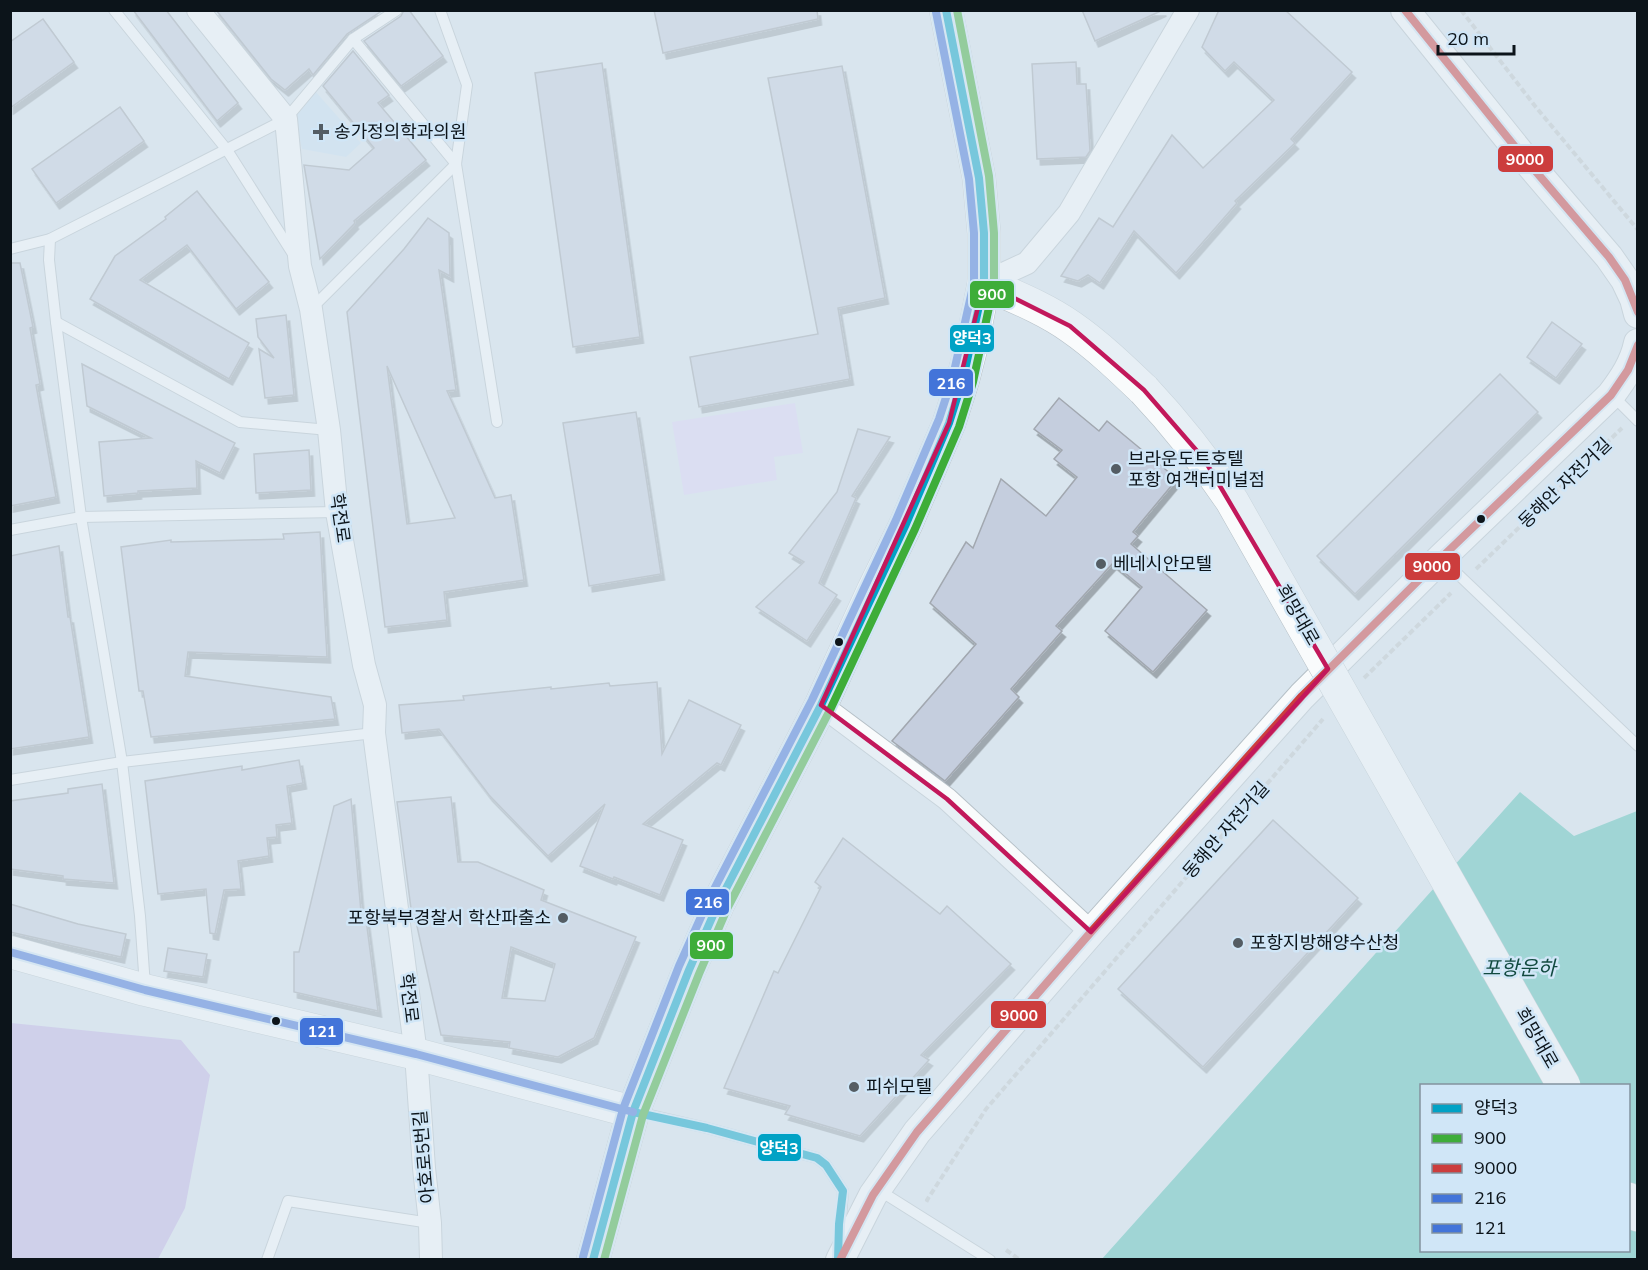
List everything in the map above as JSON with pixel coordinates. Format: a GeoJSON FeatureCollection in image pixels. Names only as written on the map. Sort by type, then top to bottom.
{"type":"FeatureCollection","features":[{"type":"Feature","properties":{"kind":"main road"},"geometry":{"type":"LineString","coordinates":[[593,1260],[633,1112],[689,970],[718,904],[821,705],[929,472],[949,423],[972,344],[984,283],[984,234],[979,178],[946,10]]}},
{"type":"Feature","properties":{"kind":"main road","name":"희망대로"},"geometry":{"type":"LineString","coordinates":[[984,283],[1024,300],[1070,326],[1109,357],[1177,425],[1204,459],[1232,501],[1563,1084]]}},
{"type":"Feature","properties":{"kind":"main road"},"geometry":{"type":"LineString","coordinates":[[10,952],[145,990],[416,1054],[633,1112]]}},
{"type":"Feature","properties":{"kind":"main road"},"geometry":{"type":"LineString","coordinates":[[1630,1201],[1638,1215]]}},
{"type":"Feature","properties":{"kind":"street"},"geometry":{"type":"LineString","coordinates":[[198,10],[286,119]]}},
{"type":"Feature","properties":{"kind":"street"},"geometry":{"type":"LineString","coordinates":[[984,283],[1027,263],[1069,213],[1188,10]]}},
{"type":"Feature","properties":{"kind":"street"},"geometry":{"type":"LineString","coordinates":[[1405,10],[1520,153],[1619,262],[1638,314]]}},
{"type":"Feature","properties":{"kind":"street","name":"학전로"},"geometry":{"type":"LineString","coordinates":[[286,119],[300,266],[311,309],[329,430],[338,512],[364,665],[375,705],[374,733],[416,1054]]}},
{"type":"Feature","properties":{"kind":"street"},"geometry":{"type":"LineString","coordinates":[[839,1260],[877,1189],[916,1132],[1090,932],[1302,696],[1441,558],[1620,390],[1638,343]]}},
{"type":"Feature","properties":{"kind":"street"},"geometry":{"type":"LineString","coordinates":[[821,705],[947,799],[1090,932]]}},
{"type":"Feature","properties":{"kind":"street","name":"아호로5번길"},"geometry":{"type":"LineString","coordinates":[[416,1054],[431,1260]]}},
{"type":"Feature","properties":{"kind":"lane"},"geometry":{"type":"LineString","coordinates":[[114,10],[227,150],[300,266]]}},
{"type":"Feature","properties":{"kind":"lane"},"geometry":{"type":"LineString","coordinates":[[10,249],[50,239],[286,119],[353,39],[397,10]]}},
{"type":"Feature","properties":{"kind":"lane"},"geometry":{"type":"LineString","coordinates":[[440,10],[467,85],[456,164],[497,422]]}},
{"type":"Feature","properties":{"kind":"lane"},"geometry":{"type":"LineString","coordinates":[[353,39],[456,164]]}},
{"type":"Feature","properties":{"kind":"lane"},"geometry":{"type":"LineString","coordinates":[[311,309],[456,164]]}},
{"type":"Feature","properties":{"kind":"lane"},"geometry":{"type":"LineString","coordinates":[[50,239],[49,260],[81,517],[122,762],[140,916],[145,990]]}},
{"type":"Feature","properties":{"kind":"lane"},"geometry":{"type":"LineString","coordinates":[[56,322],[240,422],[329,430]]}},
{"type":"Feature","properties":{"kind":"lane"},"geometry":{"type":"LineString","coordinates":[[1620,390],[1636,419]]}},
{"type":"Feature","properties":{"kind":"lane"},"geometry":{"type":"LineString","coordinates":[[10,530],[81,517],[338,512]]}},
{"type":"Feature","properties":{"kind":"lane"},"geometry":{"type":"LineString","coordinates":[[1441,558],[1638,746]]}},
{"type":"Feature","properties":{"kind":"lane"},"geometry":{"type":"LineString","coordinates":[[10,780],[122,762],[374,733]]}},
{"type":"Feature","properties":{"kind":"lane"},"geometry":{"type":"LineString","coordinates":[[633,1112],[707,1128],[816,1158],[826,1165],[843,1191],[839,1224],[839,1260]]}},
{"type":"Feature","properties":{"kind":"lane"},"geometry":{"type":"LineString","coordinates":[[877,1189],[990,1260]]}},
{"type":"Feature","properties":{"kind":"lane"},"geometry":{"type":"LineString","coordinates":[[267,1260],[288,1201],[430,1223]]}},
{"type":"Feature","properties":{"kind":"path"},"geometry":{"type":"LineString","coordinates":[[1461,10],[1535,106],[1638,230]]}},
{"type":"Feature","properties":{"kind":"path","name":"동해안 자전거길"},"geometry":{"type":"LineString","coordinates":[[1357,685],[1464,580],[1636,419]]}},
{"type":"Feature","properties":{"kind":"path","name":"동해안 자전거길"},"geometry":{"type":"LineString","coordinates":[[936,1206],[927,1200],[986,1110],[1324,718]]}},
{"type":"Feature","properties":{"kind":"path"},"geometry":{"type":"LineString","coordinates":[[1002,1248],[1020,1260]]}},
{"type":"Feature","properties":{"kind":"highlighted area"},"geometry":{"type":"Polygon","coordinates":[[[984,283],[1070,326],[1144,390],[1204,459],[1328,669],[1091,932],[947,799],[821,705],[949,423],[984,283]]]}},
{"type":"Feature","properties":{"kind":"shaded area"},"geometry":{"type":"Polygon","coordinates":[[[315,91],[361,143],[346,157],[302,149],[293,110],[315,91]]]}},
{"type":"Feature","properties":{"kind":"shaded area"},"geometry":{"type":"Polygon","coordinates":[[[795,403],[803,453],[774,457],[777,480],[684,495],[672,422],[795,403]]]}},
{"type":"Feature","properties":{"kind":"shaded area"},"geometry":{"type":"Polygon","coordinates":[[[11,1023],[181,1040],[210,1075],[185,1208],[158,1259],[11,1259],[11,1023]]]}},
{"type":"Feature","properties":{"kind":"water","name":"포항운하"},"geometry":{"type":"Polygon","coordinates":[[[1520,792],[1574,836],[1637,811],[1637,1259],[1101,1260],[1520,792]]]}},
{"type":"Feature","properties":{"kind":"building"},"geometry":{"type":"Polygon","coordinates":[[[133,10],[166,10],[238,103],[217,121],[133,10]]]}},
{"type":"Feature","properties":{"kind":"building"},"geometry":{"type":"Polygon","coordinates":[[[216,10],[383,10],[347,34],[313,75],[309,69],[285,90],[271,79],[216,10]]]}},
{"type":"Feature","properties":{"kind":"building"},"geometry":{"type":"Polygon","coordinates":[[[404,10],[409,10],[443,56],[401,86],[364,41],[401,16],[404,10]]]}},
{"type":"Feature","properties":{"kind":"building"},"geometry":{"type":"Polygon","coordinates":[[[654,10],[817,10],[818,19],[663,53],[654,10]]]}},
{"type":"Feature","properties":{"kind":"building"},"geometry":{"type":"Polygon","coordinates":[[[1082,10],[1163,10],[1095,41],[1082,10]]]}},
{"type":"Feature","properties":{"kind":"building"},"geometry":{"type":"Polygon","coordinates":[[[1219,10],[1285,10],[1352,72],[1291,139],[1295,143],[1235,201],[1237,203],[1176,273],[1134,231],[1100,283],[1088,275],[1078,281],[1061,276],[1099,218],[1113,227],[1172,135],[1203,168],[1274,100],[1234,62],[1225,71],[1202,47],[1219,10]]]}},
{"type":"Feature","properties":{"kind":"building"},"geometry":{"type":"Polygon","coordinates":[[[43,19],[74,62],[10,108],[10,42],[43,19]]]}},
{"type":"Feature","properties":{"kind":"building"},"geometry":{"type":"Polygon","coordinates":[[[353,51],[389,95],[378,103],[426,160],[354,221],[355,223],[320,259],[304,165],[349,170],[374,148],[323,86],[353,51]]]}},
{"type":"Feature","properties":{"kind":"building"},"geometry":{"type":"Polygon","coordinates":[[[1076,62],[1077,84],[1086,84],[1090,151],[1086,157],[1037,159],[1032,64],[1076,62]]]}},
{"type":"Feature","properties":{"kind":"building"},"geometry":{"type":"Polygon","coordinates":[[[602,63],[640,337],[573,347],[535,73],[602,63]]]}},
{"type":"Feature","properties":{"kind":"building"},"geometry":{"type":"Polygon","coordinates":[[[842,66],[885,298],[838,308],[850,379],[699,407],[690,357],[818,334],[768,78],[842,66]]]}},
{"type":"Feature","properties":{"kind":"building"},"geometry":{"type":"Polygon","coordinates":[[[120,107],[144,141],[56,203],[32,169],[120,107]]]}},
{"type":"Feature","properties":{"kind":"building"},"geometry":{"type":"Polygon","coordinates":[[[197,191],[269,282],[236,309],[187,245],[140,280],[249,343],[229,379],[90,299],[115,256],[166,219],[165,217],[197,191]]]}},
{"type":"Feature","properties":{"kind":"building"},"geometry":{"type":"Polygon","coordinates":[[[428,218],[449,233],[450,276],[439,270],[456,390],[447,391],[495,498],[511,495],[524,580],[444,592],[447,620],[385,627],[347,312],[404,249],[428,218]],[[387,366],[407,524],[455,518],[387,366]]]}},
{"type":"Feature","properties":{"kind":"building"},"geometry":{"type":"Polygon","coordinates":[[[10,263],[20,263],[33,327],[30,328],[40,384],[36,385],[56,497],[10,506],[10,263]]]}},
{"type":"Feature","properties":{"kind":"building"},"geometry":{"type":"Polygon","coordinates":[[[286,315],[294,395],[265,398],[259,349],[274,358],[258,337],[256,319],[286,315]]]}},
{"type":"Feature","properties":{"kind":"building"},"geometry":{"type":"Polygon","coordinates":[[[1552,322],[1582,344],[1556,378],[1527,357],[1552,322]]]}},
{"type":"Feature","properties":{"kind":"building"},"geometry":{"type":"Polygon","coordinates":[[[82,364],[235,443],[220,473],[196,461],[197,488],[138,491],[138,493],[104,496],[99,442],[151,438],[87,406],[82,364]]]}},
{"type":"Feature","properties":{"kind":"building"},"geometry":{"type":"Polygon","coordinates":[[[1500,374],[1538,412],[1355,594],[1317,556],[1500,374]]]}},
{"type":"Feature","properties":{"kind":"building"},"geometry":{"type":"Polygon","coordinates":[[[1059,398],[1099,431],[1107,421],[1177,479],[1133,532],[1138,536],[1131,544],[1207,610],[1153,672],[1105,631],[1142,587],[1113,563],[1056,626],[1062,631],[1011,689],[1019,697],[945,781],[892,741],[976,644],[930,603],[966,542],[973,548],[1001,479],[1046,516],[1077,477],[1054,459],[1062,450],[1034,429],[1059,398]]]}},
{"type":"Feature","properties":{"kind":"building"},"geometry":{"type":"Polygon","coordinates":[[[636,412],[661,574],[589,586],[563,423],[636,412]]]}},
{"type":"Feature","properties":{"kind":"building"},"geometry":{"type":"Polygon","coordinates":[[[858,429],[890,437],[852,496],[856,498],[819,583],[837,595],[807,641],[756,607],[804,562],[789,553],[837,492],[858,429]]]}},
{"type":"Feature","properties":{"kind":"building"},"geometry":{"type":"Polygon","coordinates":[[[309,450],[311,490],[256,493],[254,454],[309,450]]]}},
{"type":"Feature","properties":{"kind":"building"},"geometry":{"type":"Polygon","coordinates":[[[320,532],[327,657],[188,652],[185,676],[331,697],[335,719],[151,737],[143,691],[139,691],[121,547],[171,540],[171,542],[284,539],[283,534],[320,532]]]}},
{"type":"Feature","properties":{"kind":"building"},"geometry":{"type":"Polygon","coordinates":[[[59,546],[68,617],[70,617],[89,737],[10,749],[10,556],[59,546]]]}},
{"type":"Feature","properties":{"kind":"building"},"geometry":{"type":"Polygon","coordinates":[[[657,682],[662,754],[689,700],[741,725],[721,765],[717,763],[643,824],[683,840],[660,895],[580,866],[605,804],[548,856],[489,795],[439,729],[402,733],[399,705],[464,700],[463,696],[551,687],[551,689],[609,683],[610,686],[657,682]]]}},
{"type":"Feature","properties":{"kind":"building"},"geometry":{"type":"Polygon","coordinates":[[[299,760],[303,783],[287,786],[292,823],[276,825],[277,837],[267,838],[269,856],[238,861],[241,889],[224,890],[215,934],[210,933],[206,889],[158,894],[145,781],[242,766],[242,770],[299,760]]]}},
{"type":"Feature","properties":{"kind":"building"},"geometry":{"type":"Polygon","coordinates":[[[102,784],[114,883],[63,879],[63,876],[10,869],[10,801],[68,793],[68,789],[102,784]]]}},
{"type":"Feature","properties":{"kind":"building"},"geometry":{"type":"Polygon","coordinates":[[[451,797],[458,862],[478,862],[544,890],[541,900],[636,937],[594,1038],[558,1057],[509,1048],[510,1042],[441,1035],[415,917],[412,916],[397,802],[451,797]],[[511,947],[502,998],[545,1001],[555,964],[511,947]]]}},
{"type":"Feature","properties":{"kind":"building"},"geometry":{"type":"Polygon","coordinates":[[[351,799],[361,912],[365,912],[378,1011],[294,992],[294,952],[299,952],[334,806],[351,799]]]}},
{"type":"Feature","properties":{"kind":"building","name":"포항지방해양수산청"},"geometry":{"type":"Polygon","coordinates":[[[1273,820],[1358,898],[1203,1067],[1118,989],[1273,820]]]}},
{"type":"Feature","properties":{"kind":"building"},"geometry":{"type":"Polygon","coordinates":[[[843,838],[940,914],[947,906],[1011,964],[921,1055],[929,1060],[860,1136],[785,1114],[790,1106],[724,1088],[774,971],[778,973],[821,887],[815,882],[843,838]]]}},
{"type":"Feature","properties":{"kind":"building"},"geometry":{"type":"Polygon","coordinates":[[[10,904],[78,924],[126,934],[121,957],[10,932],[10,904]]]}},
{"type":"Feature","properties":{"kind":"building"},"geometry":{"type":"Polygon","coordinates":[[[168,948],[207,954],[203,977],[164,971],[168,948]]]}},
{"type":"Feature","properties":{"kind":"transit line","name":"양덕3"},"geometry":{"type":"LineString","coordinates":[[593,1260],[633,1112],[689,970],[718,904],[821,705],[906,524],[949,423],[963,379],[984,283],[984,233],[979,178],[946,10]]}},
{"type":"Feature","properties":{"kind":"transit line","name":"900"},"geometry":{"type":"LineString","coordinates":[[604,1260],[643,1115],[699,974],[727,909],[830,710],[915,529],[959,427],[973,382],[994,284],[994,233],[989,176],[957,10]]}},
{"type":"Feature","properties":{"kind":"transit line","name":"9000"},"geometry":{"type":"LineString","coordinates":[[1405,10],[1520,153],[1609,257],[1625,280],[1638,312]]}},
{"type":"Feature","properties":{"kind":"transit line","name":"216"},"geometry":{"type":"LineString","coordinates":[[583,1257],[623,1109],[679,966],[709,899],[812,700],[896,520],[939,419],[953,376],[974,282],[974,233],[969,179],[936,12]]}},
{"type":"Feature","properties":{"kind":"transit line","name":"9000"},"geometry":{"type":"LineString","coordinates":[[840,1260],[873,1195],[917,1132],[1091,932],[1302,696],[1441,558],[1611,395],[1628,370],[1638,345]]}},
{"type":"Feature","properties":{"kind":"transit line","name":"121"},"geometry":{"type":"LineString","coordinates":[[10,952],[145,990],[416,1054],[633,1112]]}},
{"type":"Feature","properties":{"kind":"transit line","name":"양덕3"},"geometry":{"type":"LineString","coordinates":[[633,1112],[707,1128],[817,1158],[826,1165],[843,1191],[838,1260]]}},
{"type":"Feature","properties":{"kind":"place","name":"송가정의학과의원"},"geometry":{"type":"Point","coordinates":[321,132]}},
{"type":"Feature","properties":{"kind":"place","name":"브라운도트호텔 포항 여객터미널점"},"geometry":{"type":"Point","coordinates":[1116,469]}},
{"type":"Feature","properties":{"kind":"place","name":"베네시안모텔"},"geometry":{"type":"Point","coordinates":[1101,564]}},
{"type":"Feature","properties":{"kind":"place","name":"포항북부경찰서 학산파출소"},"geometry":{"type":"Point","coordinates":[563,918]}},
{"type":"Feature","properties":{"kind":"place","name":"포항지방해양수산청"},"geometry":{"type":"Point","coordinates":[1238,943]}},
{"type":"Feature","properties":{"kind":"place","name":"피쉬모텔"},"geometry":{"type":"Point","coordinates":[854,1087]}}]}
